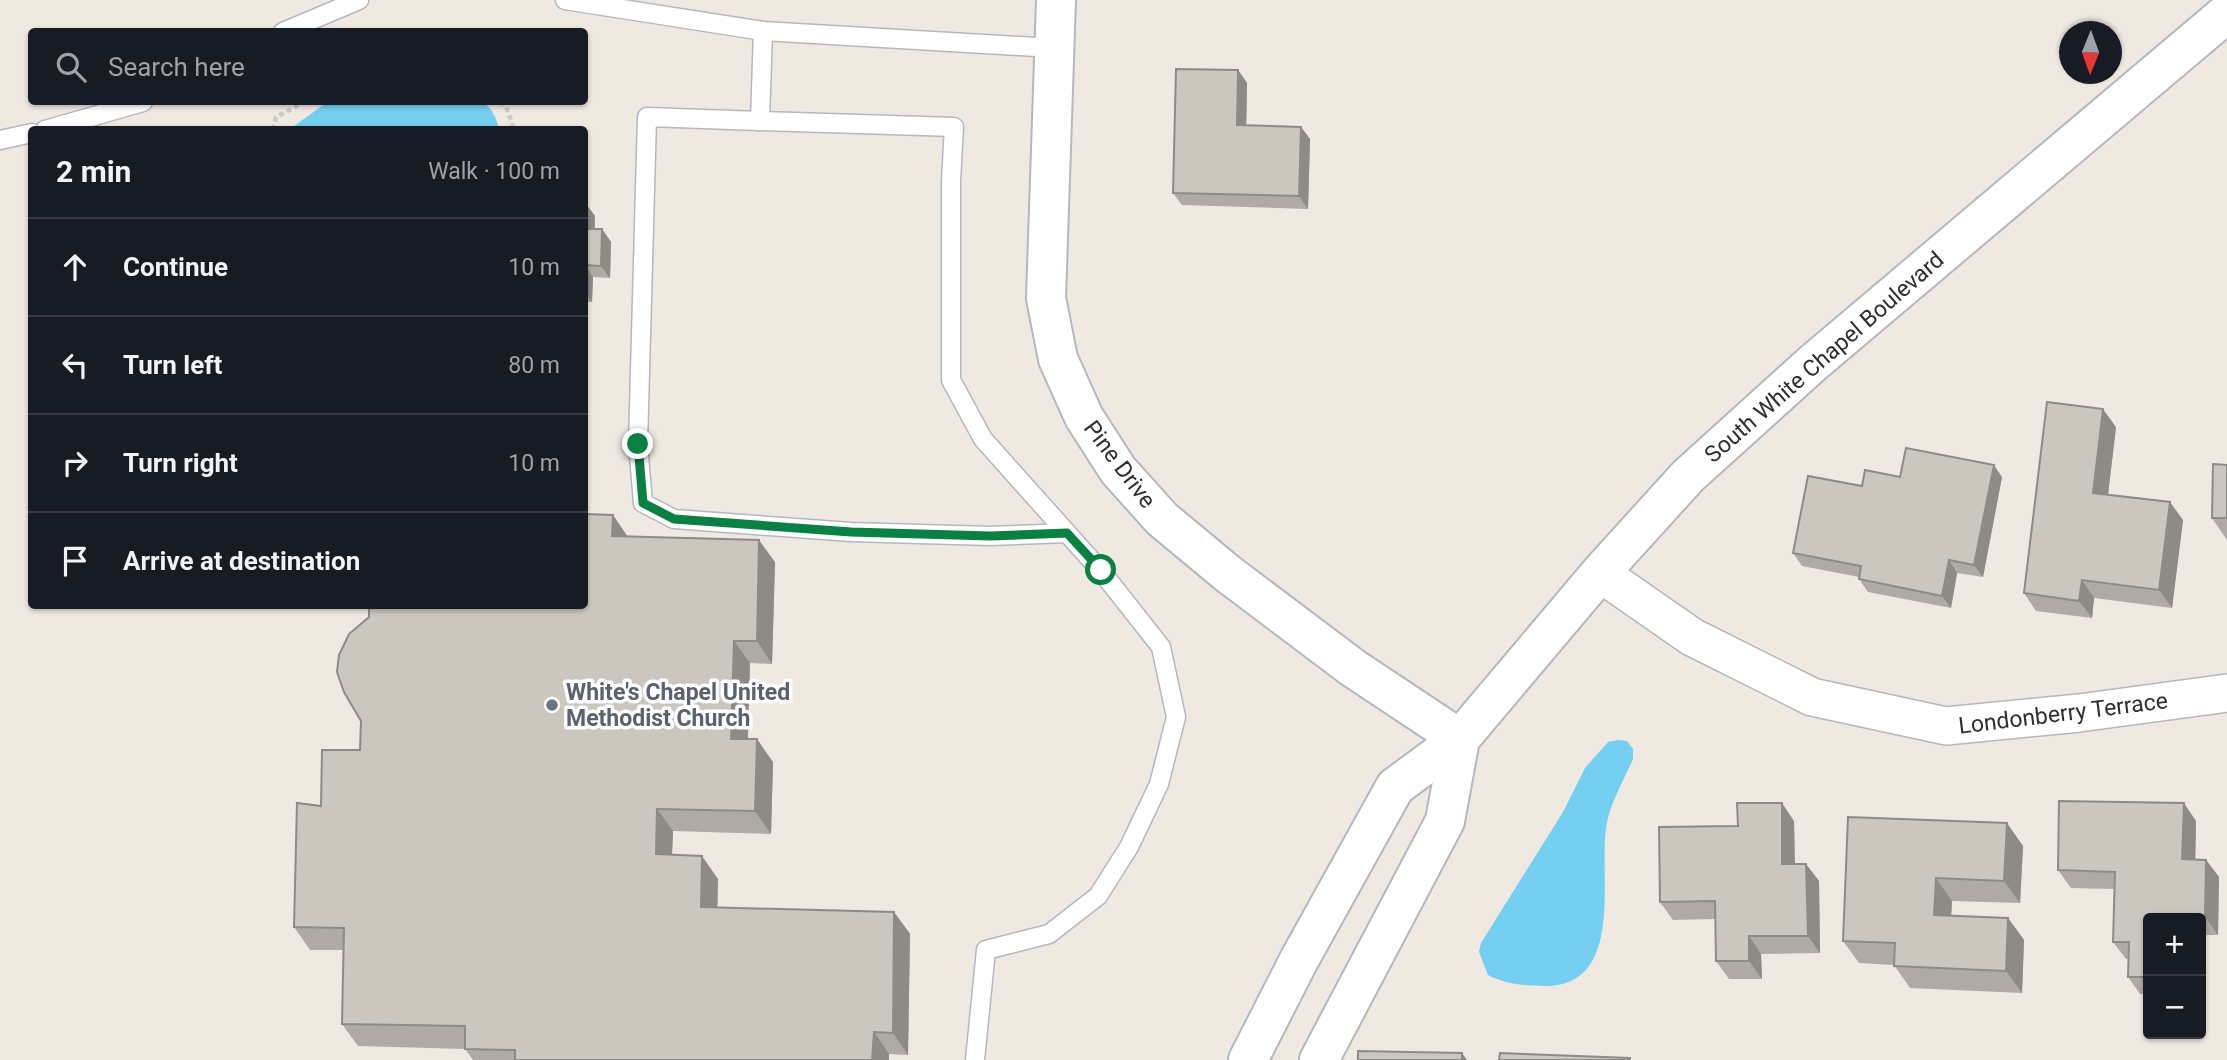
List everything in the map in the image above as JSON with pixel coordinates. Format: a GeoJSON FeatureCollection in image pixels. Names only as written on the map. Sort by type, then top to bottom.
{"type":"FeatureCollection","features":[{"type":"Feature","properties":{"kind":"main road","name":"Pine Drive"},"geometry":{"type":"LineString","coordinates":[[1056,0],[1046,298],[1058,359],[1084,417],[1118,470],[1162,519],[1227,573],[1353,668],[1460,739]]}},
{"type":"Feature","properties":{"kind":"main road","name":"South White Chapel Boulevard"},"geometry":{"type":"LineString","coordinates":[[1248,1060],[1299,960],[1395,787],[1460,739],[1601,573],[1688,476],[1804,372],[2227,13]]}},
{"type":"Feature","properties":{"kind":"main road","name":"South White Chapel Boulevard"},"geometry":{"type":"LineString","coordinates":[[1320,1060],[1445,821],[1460,739]]}},
{"type":"Feature","properties":{"kind":"street","name":"Londonberry Terrace"},"geometry":{"type":"LineString","coordinates":[[1601,573],[1692,637],[1812,697],[1946,726],[2079,713],[2227,693]]}},
{"type":"Feature","properties":{"kind":"lane"},"geometry":{"type":"LineString","coordinates":[[292,28],[359,0]]}},
{"type":"Feature","properties":{"kind":"lane"},"geometry":{"type":"LineString","coordinates":[[565,0],[763,31],[1054,48]]}},
{"type":"Feature","properties":{"kind":"lane"},"geometry":{"type":"LineString","coordinates":[[760,121],[763,31]]}},
{"type":"Feature","properties":{"kind":"lane"},"geometry":{"type":"LineString","coordinates":[[59,126],[132,105]]}},
{"type":"Feature","properties":{"kind":"lane"},"geometry":{"type":"LineString","coordinates":[[975,1060],[986,950],[1049,934],[1098,896],[1129,847],[1159,785],[1176,717],[1161,647],[1101,570],[982,439],[951,380],[951,181],[954,127],[647,117],[638,444],[643,503],[674,519],[851,532],[990,536],[1067,533]]}},
{"type":"Feature","properties":{"kind":"lane"},"geometry":{"type":"LineString","coordinates":[[0,140],[28,134]]}},
{"type":"Feature","properties":{"kind":"path"},"geometry":{"type":"LineString","coordinates":[[274,126],[276,117],[298,105]]}},
{"type":"Feature","properties":{"kind":"path"},"geometry":{"type":"LineString","coordinates":[[504,105],[513,126]]}},
{"type":"Feature","properties":{"kind":"water"},"geometry":{"type":"Polygon","coordinates":[[[323,105],[486,105],[491,109],[498,126],[294,126],[323,105]]]}},
{"type":"Feature","properties":{"kind":"water"},"geometry":{"type":"Polygon","coordinates":[[[1627,741],[1633,749],[1633,759],[1613,802],[1606,828],[1603,926],[1597,950],[1587,969],[1570,982],[1544,986],[1509,983],[1488,975],[1479,952],[1481,943],[1563,812],[1585,768],[1608,742],[1627,741]]]}},
{"type":"Feature","properties":{"kind":"building"},"geometry":{"type":"Polygon","coordinates":[[[1176,69],[1238,70],[1237,125],[1301,127],[1299,196],[1173,193],[1176,69]]]}},
{"type":"Feature","properties":{"kind":"building"},"geometry":{"type":"Polygon","coordinates":[[[588,229],[602,229],[601,266],[588,265],[588,229]]]}},
{"type":"Feature","properties":{"kind":"building"},"geometry":{"type":"Polygon","coordinates":[[[2047,402],[2103,409],[2093,493],[2170,502],[2159,590],[2082,580],[2079,601],[2024,593],[2047,402]]]}},
{"type":"Feature","properties":{"kind":"building"},"geometry":{"type":"Polygon","coordinates":[[[1906,448],[1994,465],[1974,565],[1949,560],[1942,596],[1859,579],[1861,566],[1793,553],[1808,476],[1862,486],[1865,470],[1900,477],[1906,448]]]}},
{"type":"Feature","properties":{"kind":"building"},"geometry":{"type":"Polygon","coordinates":[[[2213,464],[2227,465],[2227,518],[2212,518],[2213,464]]]}},
{"type":"Feature","properties":{"kind":"building"},"geometry":{"type":"Polygon","coordinates":[[[588,514],[613,515],[612,536],[759,540],[757,641],[734,641],[731,739],[757,739],[755,811],[657,809],[656,854],[702,856],[701,907],[894,912],[893,1033],[874,1032],[872,1060],[515,1060],[515,1050],[465,1049],[465,1026],[342,1024],[344,928],[294,927],[297,803],[321,806],[322,750],[360,750],[361,721],[344,692],[337,672],[339,655],[349,634],[369,617],[369,609],[588,609],[588,514]]]}},
{"type":"Feature","properties":{"kind":"building"},"geometry":{"type":"Polygon","coordinates":[[[2059,801],[2184,803],[2182,859],[2206,860],[2205,913],[2143,913],[2143,977],[2128,977],[2129,942],[2113,942],[2115,872],[2058,870],[2059,801]]]}},
{"type":"Feature","properties":{"kind":"building"},"geometry":{"type":"Polygon","coordinates":[[[1737,803],[1782,803],[1782,864],[1806,864],[1808,936],[1749,936],[1749,961],[1716,961],[1715,901],[1660,902],[1659,827],[1738,826],[1737,803]]]}},
{"type":"Feature","properties":{"kind":"building"},"geometry":{"type":"Polygon","coordinates":[[[1848,817],[2007,823],[2004,881],[1936,878],[1934,915],[2008,918],[2006,971],[1894,966],[1895,943],[1843,941],[1848,817]]]}},
{"type":"Feature","properties":{"kind":"building"},"geometry":{"type":"Polygon","coordinates":[[[1358,1051],[1462,1053],[1462,1060],[1358,1060],[1358,1051]]]}},
{"type":"Feature","properties":{"kind":"building"},"geometry":{"type":"Polygon","coordinates":[[[1500,1053],[1630,1058],[1630,1060],[1499,1060],[1500,1053]]]}},
{"type":"Feature","properties":{"kind":"place","name":"White's Chapel United Methodist Church"},"geometry":{"type":"Point","coordinates":[552,705]}},
{"type":"Feature","properties":{"kind":"route"},"geometry":{"type":"LineString","coordinates":[[638,444],[643,503],[674,519],[851,532],[990,536],[1067,533],[1101,570]]}}]}
